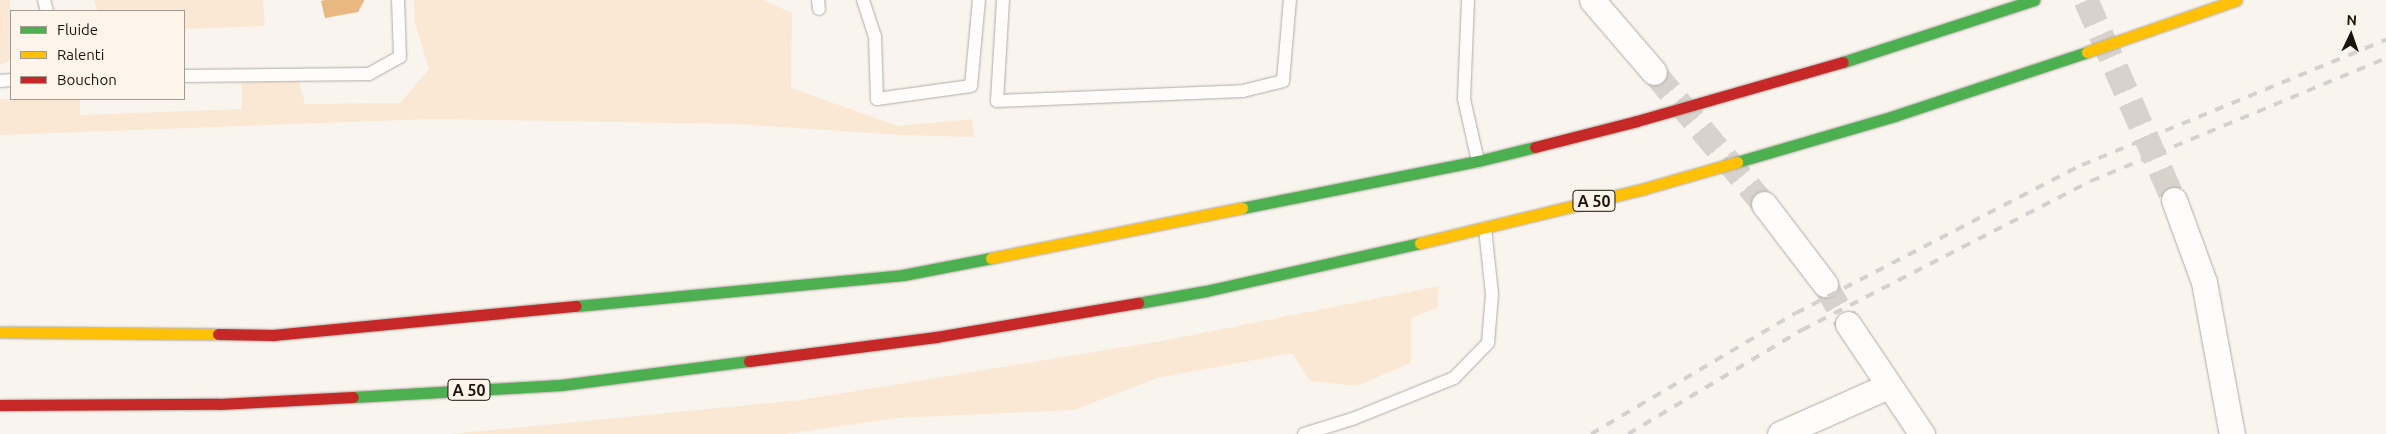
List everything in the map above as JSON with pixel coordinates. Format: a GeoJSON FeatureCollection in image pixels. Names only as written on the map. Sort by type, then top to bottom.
{"type":"FeatureCollection","features":[{"type":"Feature","properties":{"kind":"highway"},"geometry":{"type":"LineString","coordinates":[[0,332],[273,335],[904,275],[1478,161],[1637,121],[1864,56],[2034,0]]}},
{"type":"Feature","properties":{"kind":"highway","name":"A 50"},"geometry":{"type":"LineString","coordinates":[[0,405],[219,404],[561,385],[936,337],[1206,291],[1485,228],[1643,189],[1894,116],[2206,12],[2236,0]]}},
{"type":"Feature","properties":{"kind":"street"},"geometry":{"type":"LineString","coordinates":[[1592,0],[1654,72]]}},
{"type":"Feature","properties":{"kind":"street"},"geometry":{"type":"LineString","coordinates":[[2174,200],[2204,282],[2232,434]]}},
{"type":"Feature","properties":{"kind":"street"},"geometry":{"type":"LineString","coordinates":[[1764,204],[1825,284]]}},
{"type":"Feature","properties":{"kind":"street"},"geometry":{"type":"LineString","coordinates":[[1848,324],[1922,434]]}},
{"type":"Feature","properties":{"kind":"street"},"geometry":{"type":"LineString","coordinates":[[1780,434],[1888,386]]}},
{"type":"Feature","properties":{"kind":"lane"},"geometry":{"type":"LineString","coordinates":[[185,76],[369,74],[400,57],[398,0]]}},
{"type":"Feature","properties":{"kind":"lane"},"geometry":{"type":"LineString","coordinates":[[863,0],[875,36],[877,99],[971,86],[979,0]]}},
{"type":"Feature","properties":{"kind":"lane"},"geometry":{"type":"LineString","coordinates":[[1003,0],[996,101],[1243,91],[1282,81],[1290,0]]}},
{"type":"Feature","properties":{"kind":"lane"},"geometry":{"type":"LineString","coordinates":[[1468,0],[1464,98],[1478,161]]}},
{"type":"Feature","properties":{"kind":"lane"},"geometry":{"type":"LineString","coordinates":[[1304,434],[1355,418],[1454,378],[1488,342],[1492,294],[1485,228]]}},
{"type":"Feature","properties":{"kind":"shaded area"},"geometry":{"type":"Polygon","coordinates":[[[0,0],[10,0],[10,60],[0,65],[0,0]]]}},
{"type":"Feature","properties":{"kind":"shaded area"},"geometry":{"type":"Polygon","coordinates":[[[94,0],[263,0],[265,26],[185,29],[185,10],[98,10],[94,0]]]}},
{"type":"Feature","properties":{"kind":"shaded area"},"geometry":{"type":"Polygon","coordinates":[[[414,0],[763,0],[792,13],[791,88],[898,126],[972,119],[974,137],[901,135],[736,124],[432,119],[0,135],[0,99],[80,100],[80,115],[242,109],[242,83],[299,81],[305,104],[400,103],[429,69],[415,23],[414,0]]]}},
{"type":"Feature","properties":{"kind":"shaded area"},"geometry":{"type":"Polygon","coordinates":[[[321,1],[364,1],[358,12],[325,18],[321,1]]]}},
{"type":"Feature","properties":{"kind":"shaded area"},"geometry":{"type":"Polygon","coordinates":[[[1439,286],[1437,308],[1411,318],[1411,363],[1356,386],[1310,381],[1292,353],[1157,378],[1074,410],[896,418],[787,434],[450,434],[801,400],[1167,340],[1439,286]]]}},
{"type":"Feature","properties":{"kind":"tunnel"},"geometry":{"type":"LineString","coordinates":[[2086,0],[2174,200]]}},
{"type":"Feature","properties":{"kind":"tunnel"},"geometry":{"type":"LineString","coordinates":[[1654,72],[1764,204]]}},
{"type":"Feature","properties":{"kind":"tunnel"},"geometry":{"type":"LineString","coordinates":[[1825,284],[1848,324]]}},
{"type":"Feature","properties":{"kind":"railway"},"geometry":{"type":"LineString","coordinates":[[1591,434],[1796,313],[2082,165],[2386,40]]}},
{"type":"Feature","properties":{"kind":"railway"},"geometry":{"type":"LineString","coordinates":[[1628,434],[1802,330],[2091,181],[2386,58]]}},
{"type":"Feature","properties":{"kind":"traffic: fast"},"geometry":{"type":"LineString","coordinates":[[1843,62],[2034,0]]}},
{"type":"Feature","properties":{"kind":"traffic: fast"},"geometry":{"type":"LineString","coordinates":[[1737,162],[1894,116],[2087,52]]}},
{"type":"Feature","properties":{"kind":"traffic: fast"},"geometry":{"type":"LineString","coordinates":[[1242,208],[1478,161],[1535,147]]}},
{"type":"Feature","properties":{"kind":"traffic: fast"},"geometry":{"type":"LineString","coordinates":[[1138,303],[1206,291],[1420,243]]}},
{"type":"Feature","properties":{"kind":"traffic: fast"},"geometry":{"type":"LineString","coordinates":[[576,306],[903,275],[991,258]]}},
{"type":"Feature","properties":{"kind":"traffic: fast"},"geometry":{"type":"LineString","coordinates":[[353,397],[561,385],[749,361]]}},
{"type":"Feature","properties":{"kind":"traffic: slow"},"geometry":{"type":"LineString","coordinates":[[2087,52],[2236,0]]}},
{"type":"Feature","properties":{"kind":"traffic: slow"},"geometry":{"type":"LineString","coordinates":[[1420,243],[1643,189],[1737,162]]}},
{"type":"Feature","properties":{"kind":"traffic: slow"},"geometry":{"type":"LineString","coordinates":[[991,258],[1242,208]]}},
{"type":"Feature","properties":{"kind":"traffic: slow"},"geometry":{"type":"LineString","coordinates":[[0,332],[218,334]]}},
{"type":"Feature","properties":{"kind":"traffic: jam"},"geometry":{"type":"LineString","coordinates":[[1535,147],[1637,121],[1843,62]]}},
{"type":"Feature","properties":{"kind":"traffic: jam"},"geometry":{"type":"LineString","coordinates":[[749,361],[936,337],[1138,303]]}},
{"type":"Feature","properties":{"kind":"traffic: jam"},"geometry":{"type":"LineString","coordinates":[[218,334],[273,335],[576,306]]}},
{"type":"Feature","properties":{"kind":"traffic: jam"},"geometry":{"type":"LineString","coordinates":[[0,405],[219,404],[353,397]]}}]}
